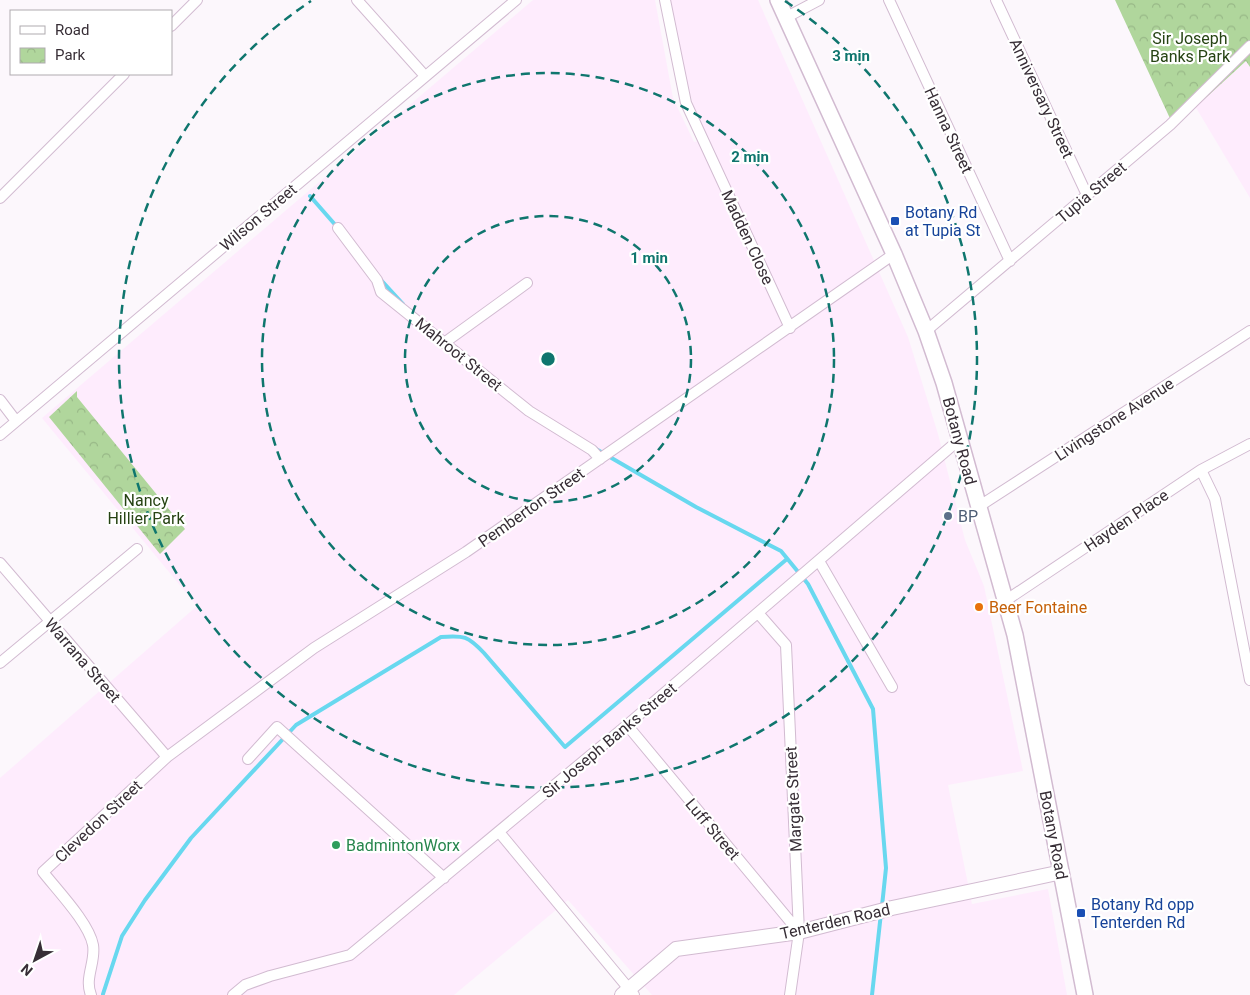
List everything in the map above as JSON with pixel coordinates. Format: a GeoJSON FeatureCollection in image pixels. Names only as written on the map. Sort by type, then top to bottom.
{"type":"FeatureCollection","features":[{"type":"Feature","properties":{"kind":"main road","name":"Botany Road"},"geometry":{"type":"LineString","coordinates":[[778,0],[894,254],[926,331],[960,439],[1022,670],[1085,995]]}},
{"type":"Feature","properties":{"kind":"street"},"geometry":{"type":"LineString","coordinates":[[172,25],[197,0]]}},
{"type":"Feature","properties":{"kind":"street"},"geometry":{"type":"LineString","coordinates":[[357,0],[425,76]]}},
{"type":"Feature","properties":{"kind":"street","name":"Wilson Street"},"geometry":{"type":"LineString","coordinates":[[0,435],[516,0]]}},
{"type":"Feature","properties":{"kind":"street","name":"Madden Close"},"geometry":{"type":"LineString","coordinates":[[666,0],[682,91],[689,110],[790,328]]}},
{"type":"Feature","properties":{"kind":"street"},"geometry":{"type":"LineString","coordinates":[[785,18],[819,0]]}},
{"type":"Feature","properties":{"kind":"street","name":"Hanna Street"},"geometry":{"type":"LineString","coordinates":[[889,0],[1010,261]]}},
{"type":"Feature","properties":{"kind":"street","name":"Anniversary Street"},"geometry":{"type":"LineString","coordinates":[[996,0],[1087,195]]}},
{"type":"Feature","properties":{"kind":"street","name":"Tupia Street"},"geometry":{"type":"LineString","coordinates":[[926,331],[1170,125],[1250,46]]}},
{"type":"Feature","properties":{"kind":"street"},"geometry":{"type":"LineString","coordinates":[[0,198],[123,75]]}},
{"type":"Feature","properties":{"kind":"street","name":"Mahroot Street"},"geometry":{"type":"LineString","coordinates":[[338,228],[377,280],[381,292],[529,411],[592,450],[600,459]]}},
{"type":"Feature","properties":{"kind":"street","name":"Pemberton Street"},"geometry":{"type":"LineString","coordinates":[[167,757],[314,648],[466,552],[894,254]]}},
{"type":"Feature","properties":{"kind":"street"},"geometry":{"type":"LineString","coordinates":[[444,342],[527,283]]}},
{"type":"Feature","properties":{"kind":"street","name":"Livingstone Avenue"},"geometry":{"type":"LineString","coordinates":[[978,507],[1250,331]]}},
{"type":"Feature","properties":{"kind":"street"},"geometry":{"type":"LineString","coordinates":[[0,400],[16,421]]}},
{"type":"Feature","properties":{"kind":"street","name":"Sir Joseph Banks Street"},"geometry":{"type":"LineString","coordinates":[[233,995],[244,985],[270,976],[350,955],[627,726],[960,439]]}},
{"type":"Feature","properties":{"kind":"street","name":"Hayden Place"},"geometry":{"type":"LineString","coordinates":[[1005,601],[1201,470],[1250,444]]}},
{"type":"Feature","properties":{"kind":"street"},"geometry":{"type":"LineString","coordinates":[[1201,470],[1215,499],[1250,680]]}},
{"type":"Feature","properties":{"kind":"street"},"geometry":{"type":"LineString","coordinates":[[0,664],[137,549]]}},
{"type":"Feature","properties":{"kind":"street"},"geometry":{"type":"LineString","coordinates":[[819,561],[892,687]]}},
{"type":"Feature","properties":{"kind":"street","name":"Warrana Street"},"geometry":{"type":"LineString","coordinates":[[0,563],[167,757]]}},
{"type":"Feature","properties":{"kind":"street","name":"Margate Street"},"geometry":{"type":"LineString","coordinates":[[758,613],[786,645],[799,932],[790,995]]}},
{"type":"Feature","properties":{"kind":"street","name":"Luff Street"},"geometry":{"type":"LineString","coordinates":[[627,726],[799,932]]}},
{"type":"Feature","properties":{"kind":"street"},"geometry":{"type":"LineString","coordinates":[[248,759],[277,727],[444,878]]}},
{"type":"Feature","properties":{"kind":"street","name":"Clevedon Street"},"geometry":{"type":"LineString","coordinates":[[91,995],[89,989],[94,947],[90,933],[43,872],[167,757]]}},
{"type":"Feature","properties":{"kind":"street"},"geometry":{"type":"LineString","coordinates":[[499,832],[628,993]]}},
{"type":"Feature","properties":{"kind":"street","name":"Tenterden Road"},"geometry":{"type":"LineString","coordinates":[[628,993],[676,949],[799,932],[892,908],[1062,872]]}},
{"type":"Feature","properties":{"kind":"shaded area"},"geometry":{"type":"Polygon","coordinates":[[[533,0],[655,0],[673,98],[694,142],[708,139],[696,114],[680,59],[669,0],[758,0],[908,337],[938,434],[965,540],[984,586],[1023,771],[948,785],[972,904],[1048,889],[1067,995],[652,995],[568,900],[454,995],[0,995],[0,778],[197,606],[42,418],[533,0]]]}},
{"type":"Feature","properties":{"kind":"shaded area"},"geometry":{"type":"Polygon","coordinates":[[[1247,61],[1250,67],[1250,198],[1195,106],[1247,61]]]}},
{"type":"Feature","properties":{"kind":"green space","name":"Sir Joseph Banks Park"},"geometry":{"type":"Polygon","coordinates":[[[1115,0],[1250,0],[1250,67],[1246,61],[1174,127],[1115,0]]]}},
{"type":"Feature","properties":{"kind":"green space","name":"Nancy Hillier Park"},"geometry":{"type":"Polygon","coordinates":[[[77,391],[77,397],[185,529],[160,554],[49,417],[77,391]]]}},
{"type":"Feature","properties":{"kind":"waterway"},"geometry":{"type":"LineString","coordinates":[[310,196],[338,228]]}},
{"type":"Feature","properties":{"kind":"waterway"},"geometry":{"type":"LineString","coordinates":[[381,280],[403,304]]}},
{"type":"Feature","properties":{"kind":"waterway"},"geometry":{"type":"LineString","coordinates":[[596,449],[696,507],[781,551],[808,584],[873,709],[886,868],[882,906]]}},
{"type":"Feature","properties":{"kind":"waterway"},"geometry":{"type":"LineString","coordinates":[[103,994],[122,936],[145,900],[191,838],[296,725],[441,637],[455,636],[465,638],[479,647],[565,747],[787,559]]}},
{"type":"Feature","properties":{"kind":"waterway"},"geometry":{"type":"LineString","coordinates":[[872,995],[881,913]]}},
{"type":"Feature","properties":{"kind":"place","name":"Botany Rd at Tupia St"},"geometry":{"type":"Point","coordinates":[895,221]}},
{"type":"Feature","properties":{"kind":"place","name":"BP"},"geometry":{"type":"Point","coordinates":[948,516]}},
{"type":"Feature","properties":{"kind":"place","name":"Beer Fontaine"},"geometry":{"type":"Point","coordinates":[979,607]}},
{"type":"Feature","properties":{"kind":"place","name":"BadmintonWorx"},"geometry":{"type":"Point","coordinates":[336,845]}},
{"type":"Feature","properties":{"kind":"place","name":"Botany Rd opp Tenterden Rd"},"geometry":{"type":"Point","coordinates":[1081,913]}}]}
